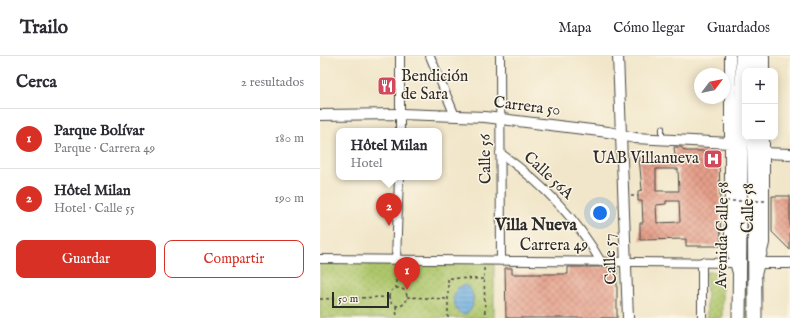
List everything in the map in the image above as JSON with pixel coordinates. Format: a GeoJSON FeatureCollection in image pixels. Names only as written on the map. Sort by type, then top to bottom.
{"type":"FeatureCollection","features":[{"type":"Feature","properties":{"kind":"main road","name":"Avenida Calle 58"},"geometry":{"type":"LineString","coordinates":[[739,318],[737,267],[742,56]]}},
{"type":"Feature","properties":{"kind":"main road"},"geometry":{"type":"LineString","coordinates":[[754,56],[754,68]]}},
{"type":"Feature","properties":{"kind":"main road","name":"Avenida Calle 58"},"geometry":{"type":"LineString","coordinates":[[754,140],[755,318]]}},
{"type":"Feature","properties":{"kind":"street"},"geometry":{"type":"LineString","coordinates":[[400,56],[400,128]]}},
{"type":"Feature","properties":{"kind":"street"},"geometry":{"type":"LineString","coordinates":[[430,56],[455,116]]}},
{"type":"Feature","properties":{"kind":"street","name":"Calle 56"},"geometry":{"type":"LineString","coordinates":[[500,56],[501,261]]}},
{"type":"Feature","properties":{"kind":"street","name":"Calle 57"},"geometry":{"type":"LineString","coordinates":[[618,56],[628,318]]}},
{"type":"Feature","properties":{"kind":"street","name":"Calle 58"},"geometry":{"type":"LineString","coordinates":[[730,56],[730,245],[737,267]]}},
{"type":"Feature","properties":{"kind":"street"},"geometry":{"type":"LineString","coordinates":[[764,56],[764,68]]}},
{"type":"Feature","properties":{"kind":"street","name":"Carrera 50"},"geometry":{"type":"LineString","coordinates":[[320,114],[455,116],[608,132],[662,140],[730,143]]}},
{"type":"Feature","properties":{"kind":"street","name":"Calle 58"},"geometry":{"type":"LineString","coordinates":[[755,277],[760,263],[764,243],[764,140]]}},
{"type":"Feature","properties":{"kind":"street","name":"Calle 56A"},"geometry":{"type":"LineString","coordinates":[[500,153],[520,167],[556,200],[587,238],[601,262]]}},
{"type":"Feature","properties":{"kind":"street"},"geometry":{"type":"LineString","coordinates":[[764,153],[790,154]]}},
{"type":"Feature","properties":{"kind":"street"},"geometry":{"type":"LineString","coordinates":[[396,260],[399,180]]}},
{"type":"Feature","properties":{"kind":"street","name":"Carrera 49"},"geometry":{"type":"LineString","coordinates":[[320,259],[702,262],[737,267]]}},
{"type":"Feature","properties":{"kind":"street"},"geometry":{"type":"LineString","coordinates":[[702,262],[702,318]]}},
{"type":"Feature","properties":{"kind":"street"},"geometry":{"type":"LineString","coordinates":[[760,263],[790,263]]}},
{"type":"Feature","properties":{"kind":"lane"},"geometry":{"type":"LineString","coordinates":[[662,128],[662,140]]}},
{"type":"Feature","properties":{"kind":"path"},"geometry":{"type":"LineString","coordinates":[[629,196],[638,196]]}},
{"type":"Feature","properties":{"kind":"path"},"geometry":{"type":"LineString","coordinates":[[720,201],[768,202]]}},
{"type":"Feature","properties":{"kind":"path"},"geometry":{"type":"LineString","coordinates":[[396,260],[396,288]]}},
{"type":"Feature","properties":{"kind":"path"},"geometry":{"type":"LineString","coordinates":[[484,261],[485,318]]}},
{"type":"Feature","properties":{"kind":"path"},"geometry":{"type":"LineString","coordinates":[[448,318],[448,278],[484,279]]}},
{"type":"Feature","properties":{"kind":"path"},"geometry":{"type":"LineString","coordinates":[[396,288],[404,290],[407,297],[404,304],[396,306],[391,303],[389,297],[392,290],[396,288]]}},
{"type":"Feature","properties":{"kind":"path"},"geometry":{"type":"LineString","coordinates":[[320,299],[389,297]]}},
{"type":"Feature","properties":{"kind":"path"},"geometry":{"type":"LineString","coordinates":[[407,297],[448,298]]}},
{"type":"Feature","properties":{"kind":"path"},"geometry":{"type":"LineString","coordinates":[[396,306],[397,318]]}},
{"type":"Feature","properties":{"kind":"green space"},"geometry":{"type":"Polygon","coordinates":[[[745,140],[749,140],[747,318],[741,318],[745,140]]]}},
{"type":"Feature","properties":{"kind":"green space"},"geometry":{"type":"Polygon","coordinates":[[[320,261],[494,262],[494,318],[320,318],[320,261]]]}},
{"type":"Feature","properties":{"kind":"green space"},"geometry":{"type":"Polygon","coordinates":[[[706,272],[722,272],[722,318],[707,318],[706,272]]]}},
{"type":"Feature","properties":{"kind":"water"},"geometry":{"type":"Polygon","coordinates":[[[465,285],[471,290],[473,304],[470,311],[464,315],[457,311],[453,299],[457,288],[465,285]]]}},
{"type":"Feature","properties":{"kind":"building"},"geometry":{"type":"Polygon","coordinates":[[[674,147],[681,147],[685,151],[717,151],[717,154],[719,154],[721,246],[686,246],[686,239],[640,240],[640,223],[643,223],[642,201],[638,201],[638,191],[642,190],[639,157],[675,156],[674,147]],[[656,169],[656,191],[679,191],[678,169],[656,169]],[[666,201],[666,204],[656,205],[657,223],[680,222],[679,201],[666,201]]]}},
{"type":"Feature","properties":{"kind":"building"},"geometry":{"type":"Polygon","coordinates":[[[772,196],[790,196],[790,250],[772,232],[772,196]]]}},
{"type":"Feature","properties":{"kind":"building"},"geometry":{"type":"Polygon","coordinates":[[[568,267],[617,267],[617,318],[506,318],[505,268],[512,268],[512,274],[568,274],[568,267]]]}},
{"type":"Feature","properties":{"kind":"place","name":"Bendición de Sara"},"geometry":{"type":"Point","coordinates":[387,86]}},
{"type":"Feature","properties":{"kind":"place","name":"UAB Villanueva"},"geometry":{"type":"Point","coordinates":[713,159]}},
{"type":"Feature","properties":{"kind":"place","name":"Hôtel Milan"},"geometry":{"type":"Point","coordinates":[389,226]}},
{"type":"Feature","properties":{"kind":"place","name":"Parque Bolívar"},"geometry":{"type":"Point","coordinates":[407,290]}},
{"type":"Feature","properties":{"kind":"district","name":"Villa Nueva"},"geometry":{"type":"Point","coordinates":[536,225]}}]}
